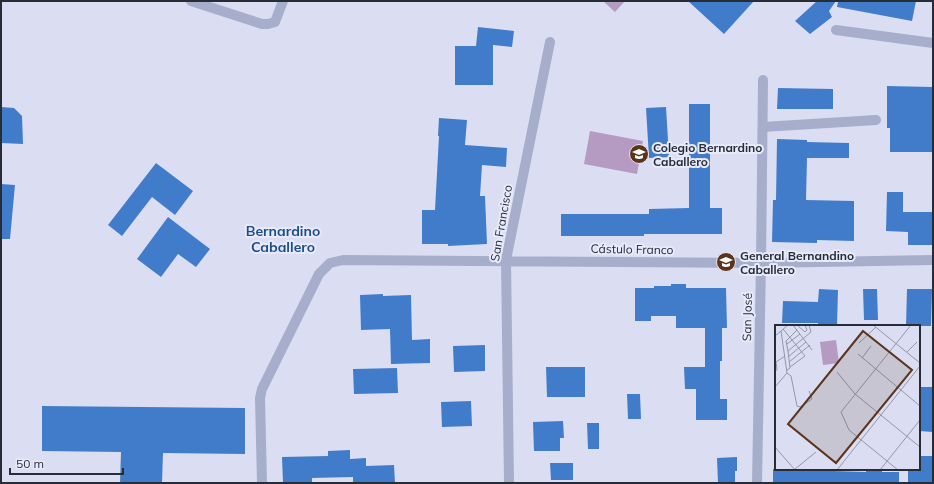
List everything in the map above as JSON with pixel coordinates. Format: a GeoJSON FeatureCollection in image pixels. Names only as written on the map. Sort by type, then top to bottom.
{"type":"FeatureCollection","features":[{"type":"Feature","properties":{"kind":"street"},"geometry":{"type":"LineString","coordinates":[[191,1],[262,24],[274,22],[283,1]]}},
{"type":"Feature","properties":{"kind":"street"},"geometry":{"type":"LineString","coordinates":[[836,30],[933,43]]}},
{"type":"Feature","properties":{"kind":"street","name":"San Francisco"},"geometry":{"type":"LineString","coordinates":[[508,483],[506,260],[550,42]]}},
{"type":"Feature","properties":{"kind":"street","name":"San José"},"geometry":{"type":"LineString","coordinates":[[758,483],[764,80]]}},
{"type":"Feature","properties":{"kind":"street"},"geometry":{"type":"LineString","coordinates":[[763,127],[876,120]]}},
{"type":"Feature","properties":{"kind":"street","name":"Cástulo Franco"},"geometry":{"type":"LineString","coordinates":[[262,483],[260,398],[262,389],[319,274],[330,263],[344,260],[762,263],[933,260]]}},
{"type":"Feature","properties":{"kind":"shaded area"},"geometry":{"type":"Polygon","coordinates":[[[603,1],[625,1],[615,12],[603,1]]]}},
{"type":"Feature","properties":{"kind":"shaded area"},"geometry":{"type":"Polygon","coordinates":[[[590,131],[643,141],[637,174],[584,164],[590,131]]]}},
{"type":"Feature","properties":{"kind":"building"},"geometry":{"type":"Polygon","coordinates":[[[688,1],[754,1],[724,34],[688,1]]]}},
{"type":"Feature","properties":{"kind":"building"},"geometry":{"type":"Polygon","coordinates":[[[817,1],[836,1],[829,11],[832,17],[810,34],[795,21],[817,1]]]}},
{"type":"Feature","properties":{"kind":"building"},"geometry":{"type":"Polygon","coordinates":[[[838,1],[916,1],[912,21],[837,7],[838,1]]]}},
{"type":"Feature","properties":{"kind":"building"},"geometry":{"type":"Polygon","coordinates":[[[478,27],[514,31],[512,47],[493,45],[493,85],[455,85],[455,46],[476,46],[478,27]]]}},
{"type":"Feature","properties":{"kind":"building"},"geometry":{"type":"Polygon","coordinates":[[[887,86],[933,87],[933,152],[890,152],[890,128],[887,128],[887,86]]]}},
{"type":"Feature","properties":{"kind":"building"},"geometry":{"type":"Polygon","coordinates":[[[778,88],[833,89],[833,109],[777,109],[778,88]]]}},
{"type":"Feature","properties":{"kind":"building"},"geometry":{"type":"Polygon","coordinates":[[[689,104],[710,104],[710,208],[722,208],[722,234],[561,236],[561,214],[649,214],[649,209],[689,208],[689,104]]]}},
{"type":"Feature","properties":{"kind":"building"},"geometry":{"type":"Polygon","coordinates":[[[1,107],[14,108],[22,116],[23,144],[1,143],[1,107]]]}},
{"type":"Feature","properties":{"kind":"building"},"geometry":{"type":"Polygon","coordinates":[[[666,107],[669,157],[649,158],[646,108],[666,107]]]}},
{"type":"Feature","properties":{"kind":"building"},"geometry":{"type":"Polygon","coordinates":[[[439,118],[467,120],[465,145],[507,148],[506,167],[482,165],[480,196],[485,196],[487,244],[448,246],[448,244],[422,244],[422,210],[435,210],[439,118]]]}},
{"type":"Feature","properties":{"kind":"building"},"geometry":{"type":"Polygon","coordinates":[[[777,139],[807,140],[807,142],[849,143],[849,158],[807,158],[806,200],[854,201],[854,241],[817,240],[817,243],[772,242],[773,200],[776,200],[777,139]]]}},
{"type":"Feature","properties":{"kind":"building"},"geometry":{"type":"Polygon","coordinates":[[[156,163],[193,191],[175,215],[152,197],[122,236],[108,225],[156,163]]]}},
{"type":"Feature","properties":{"kind":"building"},"geometry":{"type":"Polygon","coordinates":[[[1,184],[15,185],[10,239],[1,239],[1,184]]]}},
{"type":"Feature","properties":{"kind":"building"},"geometry":{"type":"Polygon","coordinates":[[[887,192],[903,192],[903,212],[933,212],[933,245],[908,245],[908,232],[886,231],[887,192]]]}},
{"type":"Feature","properties":{"kind":"building"},"geometry":{"type":"Polygon","coordinates":[[[168,217],[210,249],[196,267],[178,254],[161,277],[137,259],[168,217]]]}},
{"type":"Feature","properties":{"kind":"building"},"geometry":{"type":"Polygon","coordinates":[[[671,284],[686,284],[686,288],[726,288],[727,328],[722,328],[720,399],[727,399],[727,420],[696,420],[696,389],[685,389],[684,367],[705,367],[705,328],[676,328],[676,316],[651,316],[651,321],[635,321],[635,288],[654,288],[654,286],[671,286],[671,284]]]}},
{"type":"Feature","properties":{"kind":"building"},"geometry":{"type":"Polygon","coordinates":[[[819,289],[838,290],[837,325],[818,325],[818,323],[782,323],[783,301],[818,302],[819,289]]]}},
{"type":"Feature","properties":{"kind":"building"},"geometry":{"type":"Polygon","coordinates":[[[863,289],[877,289],[878,320],[864,320],[863,289]]]}},
{"type":"Feature","properties":{"kind":"building"},"geometry":{"type":"Polygon","coordinates":[[[907,289],[932,289],[931,326],[906,325],[907,289]]]}},
{"type":"Feature","properties":{"kind":"building"},"geometry":{"type":"Polygon","coordinates":[[[383,294],[383,296],[411,295],[412,340],[430,339],[430,363],[391,364],[390,329],[361,330],[360,295],[383,294]]]}},
{"type":"Feature","properties":{"kind":"building"},"geometry":{"type":"Polygon","coordinates":[[[485,345],[485,371],[454,372],[453,346],[485,345]]]}},
{"type":"Feature","properties":{"kind":"building"},"geometry":{"type":"Polygon","coordinates":[[[546,367],[585,367],[585,397],[547,397],[546,367]]]}},
{"type":"Feature","properties":{"kind":"building"},"geometry":{"type":"Polygon","coordinates":[[[397,368],[398,393],[354,394],[353,369],[397,368]]]}},
{"type":"Feature","properties":{"kind":"building"},"geometry":{"type":"Polygon","coordinates":[[[920,387],[933,387],[933,432],[920,431],[920,387]]]}},
{"type":"Feature","properties":{"kind":"building"},"geometry":{"type":"Polygon","coordinates":[[[627,394],[640,394],[641,419],[628,419],[627,394]]]}},
{"type":"Feature","properties":{"kind":"building"},"geometry":{"type":"Polygon","coordinates":[[[471,401],[472,426],[442,427],[441,402],[471,401]]]}},
{"type":"Feature","properties":{"kind":"building"},"geometry":{"type":"Polygon","coordinates":[[[42,406],[245,408],[245,454],[163,453],[162,483],[120,483],[121,452],[42,451],[42,406]]]}},
{"type":"Feature","properties":{"kind":"building"},"geometry":{"type":"Polygon","coordinates":[[[563,421],[564,438],[560,438],[560,451],[534,451],[533,422],[563,421]]]}},
{"type":"Feature","properties":{"kind":"building"},"geometry":{"type":"Polygon","coordinates":[[[587,423],[599,423],[599,449],[588,449],[587,423]]]}},
{"type":"Feature","properties":{"kind":"building"},"geometry":{"type":"Polygon","coordinates":[[[350,450],[350,459],[366,458],[366,466],[394,465],[395,483],[353,483],[353,477],[312,478],[312,483],[283,483],[282,457],[328,456],[328,451],[350,450]]]}},
{"type":"Feature","properties":{"kind":"building"},"geometry":{"type":"Polygon","coordinates":[[[920,456],[933,456],[933,483],[908,483],[908,470],[920,470],[920,456]]]}},
{"type":"Feature","properties":{"kind":"building"},"geometry":{"type":"Polygon","coordinates":[[[737,457],[735,483],[718,483],[717,458],[737,457]]]}},
{"type":"Feature","properties":{"kind":"building"},"geometry":{"type":"Polygon","coordinates":[[[550,463],[573,463],[573,480],[551,480],[550,463]]]}},
{"type":"Feature","properties":{"kind":"building"},"geometry":{"type":"Polygon","coordinates":[[[773,469],[866,472],[866,470],[882,470],[882,472],[899,472],[899,483],[773,483],[773,469]]]}},
{"type":"Feature","properties":{"kind":"place","name":"Colegio Bernardino Caballero"},"geometry":{"type":"Point","coordinates":[639,154]}},
{"type":"Feature","properties":{"kind":"place","name":"General Bernandino Caballero"},"geometry":{"type":"Point","coordinates":[726,262]}},
{"type":"Feature","properties":{"kind":"district","name":"Bernardino Caballero"},"geometry":{"type":"Point","coordinates":[283,240]}}]}
